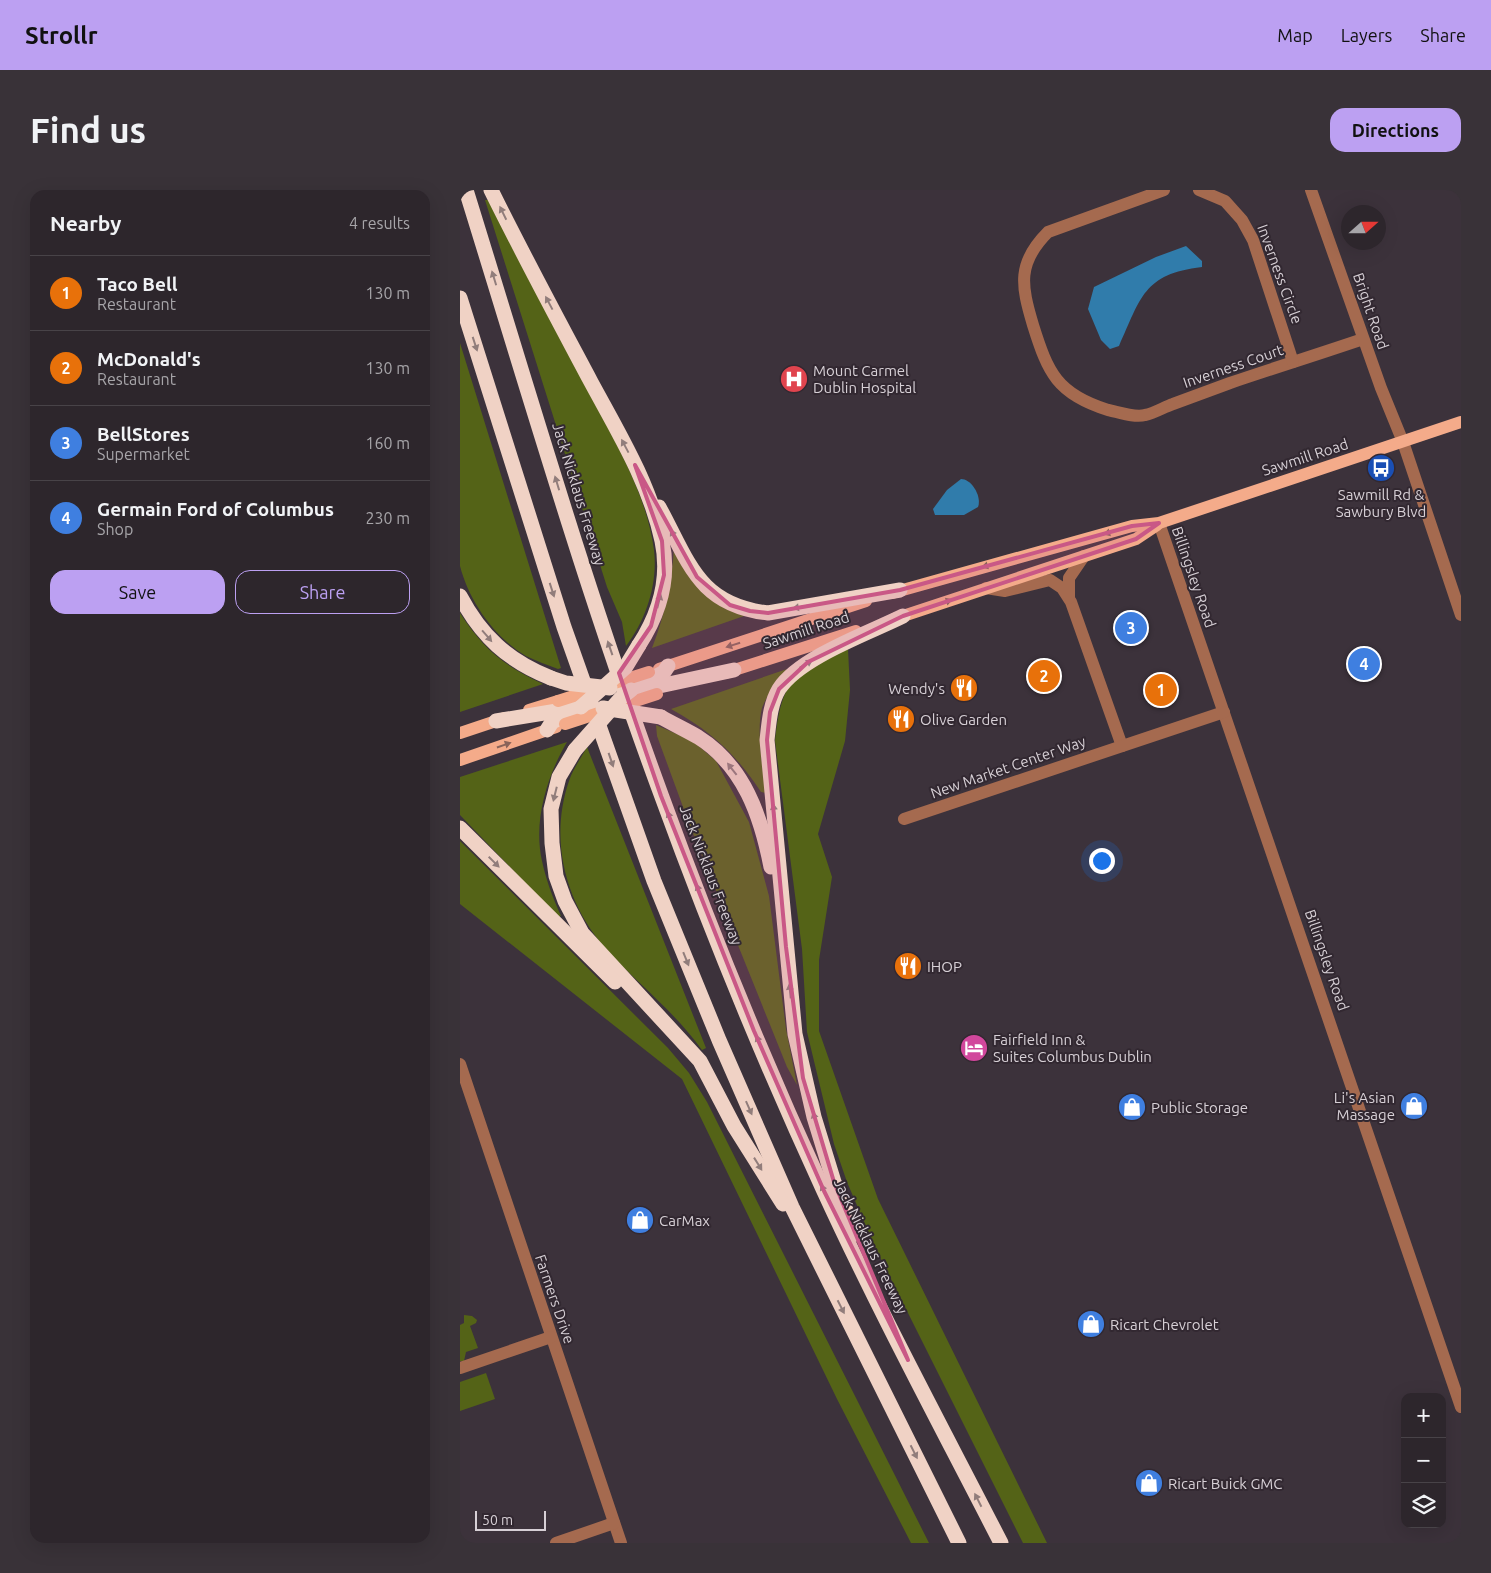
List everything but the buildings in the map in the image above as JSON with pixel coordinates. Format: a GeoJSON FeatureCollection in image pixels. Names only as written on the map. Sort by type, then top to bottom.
{"type":"FeatureCollection","features":[{"type":"Feature","properties":{"kind":"highway","name":"Jack Nicklaus Freeway"},"geometry":{"type":"LineString","coordinates":[[466,190],[597,609],[661,796],[754,1031],[824,1191],[1001,1543]]}},
{"type":"Feature","properties":{"kind":"highway"},"geometry":{"type":"LineString","coordinates":[[491,190],[530,268],[697,577],[711,592],[730,605],[750,611],[768,613],[900,590]]}},
{"type":"Feature","properties":{"kind":"highway"},"geometry":{"type":"LineString","coordinates":[[460,298],[561,618],[651,872],[719,1040],[792,1207],[959,1543]]}},
{"type":"Feature","properties":{"kind":"highway"},"geometry":{"type":"LineString","coordinates":[[496,721],[562,713],[581,706],[625,668],[651,626],[660,602],[664,575],[662,541],[636,465]]}},
{"type":"Feature","properties":{"kind":"highway"},"geometry":{"type":"LineString","coordinates":[[460,596],[472,619],[497,647],[534,671],[551,678],[566,682],[632,690],[653,683],[734,670]]}},
{"type":"Feature","properties":{"kind":"highway"},"geometry":{"type":"LineString","coordinates":[[904,616],[808,662],[792,673],[779,690],[770,712],[767,740],[795,1034],[814,1117],[834,1182],[908,1360]]}},
{"type":"Feature","properties":{"kind":"highway"},"geometry":{"type":"LineString","coordinates":[[653,683],[668,666]]}},
{"type":"Feature","properties":{"kind":"highway"},"geometry":{"type":"LineString","coordinates":[[632,690],[575,750],[559,777],[551,810],[556,876],[565,901],[582,933],[700,1061],[734,1126],[819,1263]]}},
{"type":"Feature","properties":{"kind":"highway"},"geometry":{"type":"LineString","coordinates":[[581,706],[612,709],[661,718],[699,738],[723,757],[742,782],[757,808],[765,836],[786,947]]}},
{"type":"Feature","properties":{"kind":"highway"},"geometry":{"type":"LineString","coordinates":[[547,730],[552,722],[562,713]]}},
{"type":"Feature","properties":{"kind":"highway"},"geometry":{"type":"LineString","coordinates":[[460,828],[631,998],[666,1024]]}},
{"type":"Feature","properties":{"kind":"main road","name":"Sawmill Road"},"geometry":{"type":"LineString","coordinates":[[668,666],[900,590],[1132,526],[1159,523],[1461,422]]}},
{"type":"Feature","properties":{"kind":"main road","name":"Sawmill Road"},"geometry":{"type":"LineString","coordinates":[[734,670],[1136,539],[1159,523]]}},
{"type":"Feature","properties":{"kind":"main road"},"geometry":{"type":"LineString","coordinates":[[562,713],[604,687],[653,683]]}},
{"type":"Feature","properties":{"kind":"main road"},"geometry":{"type":"LineString","coordinates":[[562,713],[612,709],[653,683]]}},
{"type":"Feature","properties":{"kind":"main road"},"geometry":{"type":"LineString","coordinates":[[460,733],[496,721]]}},
{"type":"Feature","properties":{"kind":"main road"},"geometry":{"type":"LineString","coordinates":[[460,760],[547,730]]}},
{"type":"Feature","properties":{"kind":"street","name":"Inverness Court"},"geometry":{"type":"LineString","coordinates":[[1164,190],[1048,232],[1036,244],[1025,262],[1023,280],[1026,302],[1042,352],[1052,374],[1068,392],[1084,402],[1114,411],[1144,416],[1293,362],[1363,339]]}},
{"type":"Feature","properties":{"kind":"street","name":"Inverness Circle"},"geometry":{"type":"LineString","coordinates":[[1199,190],[1225,201],[1242,220],[1253,240],[1293,362]]}},
{"type":"Feature","properties":{"kind":"street","name":"Bright Road"},"geometry":{"type":"LineString","coordinates":[[1311,190],[1363,339],[1403,442],[1461,615]]}},
{"type":"Feature","properties":{"kind":"street","name":"Billingsley Road"},"geometry":{"type":"LineString","coordinates":[[1159,523],[1461,1407]]}},
{"type":"Feature","properties":{"kind":"street"},"geometry":{"type":"LineString","coordinates":[[1084,556],[1069,578],[1069,598],[1122,746]]}},
{"type":"Feature","properties":{"kind":"street"},"geometry":{"type":"LineString","coordinates":[[986,588],[1005,591],[1050,580],[1069,598]]}},
{"type":"Feature","properties":{"kind":"street","name":"New Market Center Way"},"geometry":{"type":"LineString","coordinates":[[904,819],[1224,712]]}},
{"type":"Feature","properties":{"kind":"street","name":"Farmers Drive"},"geometry":{"type":"LineString","coordinates":[[460,1064],[621,1543]]}},
{"type":"Feature","properties":{"kind":"street"},"geometry":{"type":"LineString","coordinates":[[460,1368],[551,1337]]}},
{"type":"Feature","properties":{"kind":"street"},"geometry":{"type":"LineString","coordinates":[[556,1543],[614,1523]]}},
{"type":"Feature","properties":{"kind":"highlighted area"},"geometry":{"type":"Polygon","coordinates":[[[635,465],[697,577],[730,605],[750,611],[768,613],[900,590],[1132,526],[1159,523],[1136,539],[903,616],[808,662],[779,689],[770,712],[767,740],[786,947],[803,1078],[834,1182],[908,1360],[824,1191],[754,1031],[661,796],[619,673],[651,626],[664,575],[662,541],[635,465]]]}},
{"type":"Feature","properties":{"kind":"green space"},"geometry":{"type":"Polygon","coordinates":[[[485,200],[490,200],[617,445],[644,507],[654,550],[654,576],[645,613],[626,646],[622,622],[607,587],[485,200]]]}},
{"type":"Feature","properties":{"kind":"green space"},"geometry":{"type":"Polygon","coordinates":[[[460,343],[561,668],[558,669],[526,656],[503,639],[476,605],[460,566],[460,343]]]}},
{"type":"Feature","properties":{"kind":"green space"},"geometry":{"type":"Polygon","coordinates":[[[674,547],[747,615],[652,648],[667,598],[672,573],[674,547]]]}},
{"type":"Feature","properties":{"kind":"green space"},"geometry":{"type":"Polygon","coordinates":[[[460,613],[486,647],[505,663],[543,684],[460,712],[460,613]]]}},
{"type":"Feature","properties":{"kind":"green space"},"geometry":{"type":"Polygon","coordinates":[[[848,649],[850,690],[845,741],[818,834],[832,877],[819,960],[819,1031],[878,1199],[1047,1543],[1023,1543],[874,1245],[847,1182],[834,1144],[807,1032],[802,949],[775,741],[782,703],[790,685],[803,671],[813,664],[848,649]]]}},
{"type":"Feature","properties":{"kind":"green space"},"geometry":{"type":"Polygon","coordinates":[[[787,669],[767,698],[760,718],[761,750],[766,793],[761,792],[742,766],[722,744],[699,726],[671,709],[787,669]]]}},
{"type":"Feature","properties":{"kind":"green space"},"geometry":{"type":"Polygon","coordinates":[[[656,725],[693,741],[716,761],[749,822],[769,896],[786,1029],[797,1085],[787,1067],[690,826],[657,736],[656,725]]]}},
{"type":"Feature","properties":{"kind":"green space"},"geometry":{"type":"Polygon","coordinates":[[[567,742],[553,769],[548,784],[539,830],[542,861],[550,889],[561,916],[558,917],[460,815],[460,777],[567,742]]]}},
{"type":"Feature","properties":{"kind":"green space"},"geometry":{"type":"Polygon","coordinates":[[[587,747],[706,1048],[702,1050],[680,1023],[605,948],[591,930],[571,890],[561,847],[563,803],[569,781],[587,747]]]}},
{"type":"Feature","properties":{"kind":"green space"},"geometry":{"type":"Polygon","coordinates":[[[460,841],[668,1048],[689,1073],[707,1102],[929,1543],[911,1543],[837,1399],[682,1079],[460,904],[460,841]]]}},
{"type":"Feature","properties":{"kind":"green space"},"geometry":{"type":"Polygon","coordinates":[[[464,1315],[472,1316],[477,1320],[476,1323],[470,1326],[478,1348],[466,1352],[464,1361],[460,1361],[460,1325],[464,1323],[464,1315]]]}},
{"type":"Feature","properties":{"kind":"green space"},"geometry":{"type":"Polygon","coordinates":[[[486,1373],[495,1399],[460,1411],[460,1382],[486,1373]]]}},
{"type":"Feature","properties":{"kind":"water"},"geometry":{"type":"Polygon","coordinates":[[[1186,246],[1202,261],[1202,267],[1182,270],[1156,282],[1139,302],[1119,346],[1110,349],[1101,340],[1088,309],[1094,287],[1156,257],[1186,246]]]}},
{"type":"Feature","properties":{"kind":"water"},"geometry":{"type":"Polygon","coordinates":[[[961,479],[969,482],[975,489],[979,498],[978,507],[964,515],[935,515],[933,509],[947,490],[961,479]]]}},
{"type":"Feature","properties":{"kind":"place","name":"Mount Carmel Dublin Hospital"},"geometry":{"type":"Point","coordinates":[794,379]}},
{"type":"Feature","properties":{"kind":"place","name":"Sawmill Rd & Sawbury Blvd"},"geometry":{"type":"Point","coordinates":[1381,468]}},
{"type":"Feature","properties":{"kind":"place","name":"BellStores"},"geometry":{"type":"Point","coordinates":[1131,628]}},
{"type":"Feature","properties":{"kind":"place","name":"Germain Ford of Columbus"},"geometry":{"type":"Point","coordinates":[1364,664]}},
{"type":"Feature","properties":{"kind":"place","name":"McDonald's"},"geometry":{"type":"Point","coordinates":[1044,676]}},
{"type":"Feature","properties":{"kind":"place","name":"Wendy's"},"geometry":{"type":"Point","coordinates":[964,688]}},
{"type":"Feature","properties":{"kind":"place","name":"Taco Bell"},"geometry":{"type":"Point","coordinates":[1161,690]}},
{"type":"Feature","properties":{"kind":"place","name":"Olive Garden"},"geometry":{"type":"Point","coordinates":[901,719]}},
{"type":"Feature","properties":{"kind":"place","name":"IHOP"},"geometry":{"type":"Point","coordinates":[908,966]}},
{"type":"Feature","properties":{"kind":"place","name":"Fairfield Inn & Suites Columbus Dublin"},"geometry":{"type":"Point","coordinates":[974,1048]}},
{"type":"Feature","properties":{"kind":"place","name":"Li's Asian Massage"},"geometry":{"type":"Point","coordinates":[1414,1106]}},
{"type":"Feature","properties":{"kind":"place","name":"Public Storage"},"geometry":{"type":"Point","coordinates":[1132,1107]}},
{"type":"Feature","properties":{"kind":"place","name":"CarMax"},"geometry":{"type":"Point","coordinates":[640,1220]}},
{"type":"Feature","properties":{"kind":"place","name":"Ricart Chevrolet"},"geometry":{"type":"Point","coordinates":[1091,1324]}},
{"type":"Feature","properties":{"kind":"place","name":"Ricart Buick GMC"},"geometry":{"type":"Point","coordinates":[1149,1483]}}]}
